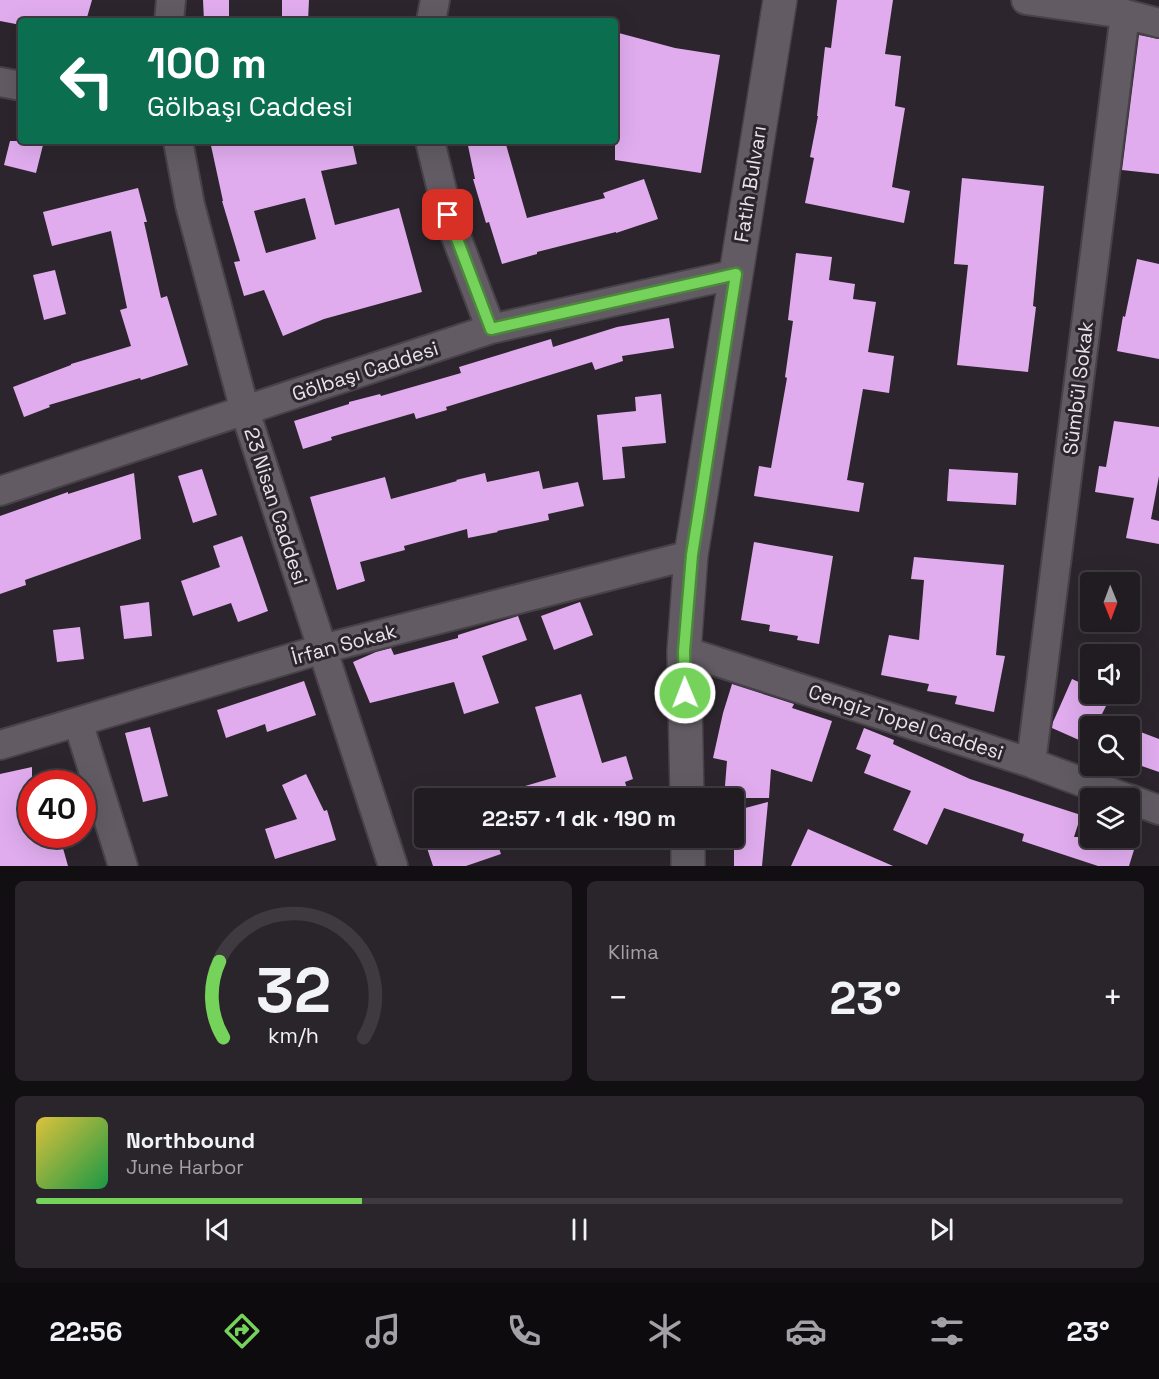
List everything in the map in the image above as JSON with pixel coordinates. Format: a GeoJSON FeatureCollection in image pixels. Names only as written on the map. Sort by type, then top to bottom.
{"type":"FeatureCollection","features":[{"type":"Feature","properties":{"kind":"street"},"geometry":{"type":"LineString","coordinates":[[169,18],[171,0]]}},
{"type":"Feature","properties":{"kind":"street"},"geometry":{"type":"LineString","coordinates":[[432,18],[435,0]]}},
{"type":"Feature","properties":{"kind":"street","name":"Fatih Bulvarı"},"geometry":{"type":"LineString","coordinates":[[687,788],[684,651],[692,555],[780,0]]}},
{"type":"Feature","properties":{"kind":"street"},"geometry":{"type":"LineString","coordinates":[[1026,0],[1061,2],[1159,23]]}},
{"type":"Feature","properties":{"kind":"street","name":"Sümbül Sokak"},"geometry":{"type":"LineString","coordinates":[[1031,763],[1125,14]]}},
{"type":"Feature","properties":{"kind":"street"},"geometry":{"type":"LineString","coordinates":[[0,82],[18,85]]}},
{"type":"Feature","properties":{"kind":"street","name":"23 Nisan Caddesi"},"geometry":{"type":"LineString","coordinates":[[179,144],[190,205],[245,411],[393,866]]}},
{"type":"Feature","properties":{"kind":"street"},"geometry":{"type":"LineString","coordinates":[[431,144],[448,215],[491,329]]}},
{"type":"Feature","properties":{"kind":"street","name":"Gölbaşı Caddesi"},"geometry":{"type":"LineString","coordinates":[[0,491],[491,329],[736,274]]}},
{"type":"Feature","properties":{"kind":"street","name":"İrfan Sokak"},"geometry":{"type":"LineString","coordinates":[[0,745],[322,649],[692,555]]}},
{"type":"Feature","properties":{"kind":"street","name":"Cengiz Topel Caddesi"},"geometry":{"type":"LineString","coordinates":[[684,651],[1031,763],[1098,788]]}},
{"type":"Feature","properties":{"kind":"street"},"geometry":{"type":"LineString","coordinates":[[78,722],[123,866]]}},
{"type":"Feature","properties":{"kind":"street","name":"Cengiz Topel Caddesi"},"geometry":{"type":"LineString","coordinates":[[1140,803],[1159,810]]}},
{"type":"Feature","properties":{"kind":"street"},"geometry":{"type":"LineString","coordinates":[[688,848],[688,866]]}},
{"type":"Feature","properties":{"kind":"building"},"geometry":{"type":"Polygon","coordinates":[[[0,0],[92,0],[87,18],[18,18],[18,24],[0,21],[0,0]]]}},
{"type":"Feature","properties":{"kind":"building"},"geometry":{"type":"Polygon","coordinates":[[[203,0],[229,0],[229,18],[204,18],[203,0]]]}},
{"type":"Feature","properties":{"kind":"building"},"geometry":{"type":"Polygon","coordinates":[[[282,0],[309,0],[308,18],[282,18],[282,0]]]}},
{"type":"Feature","properties":{"kind":"building"},"geometry":{"type":"Polygon","coordinates":[[[837,0],[893,0],[885,54],[901,56],[895,106],[905,108],[892,187],[910,191],[904,223],[805,203],[814,158],[810,157],[818,116],[825,47],[831,48],[837,0]]]}},
{"type":"Feature","properties":{"kind":"building"},"geometry":{"type":"Polygon","coordinates":[[[618,33],[675,48],[720,55],[701,173],[615,160],[615,144],[618,144],[618,33]]]}},
{"type":"Feature","properties":{"kind":"building"},"geometry":{"type":"Polygon","coordinates":[[[1139,35],[1159,39],[1159,174],[1122,170],[1139,35]]]}},
{"type":"Feature","properties":{"kind":"building"},"geometry":{"type":"Polygon","coordinates":[[[10,141],[18,141],[18,144],[43,144],[36,173],[4,165],[10,141]]]}},
{"type":"Feature","properties":{"kind":"building"},"geometry":{"type":"Polygon","coordinates":[[[211,144],[353,144],[357,164],[321,171],[335,225],[399,208],[422,292],[324,319],[283,336],[264,290],[244,296],[234,262],[240,261],[222,201],[211,144]],[[305,198],[254,211],[266,253],[316,239],[305,198]]]}},
{"type":"Feature","properties":{"kind":"building"},"geometry":{"type":"Polygon","coordinates":[[[468,144],[506,144],[527,218],[605,198],[603,193],[644,179],[658,219],[616,233],[537,252],[537,254],[502,264],[489,222],[486,223],[473,179],[475,179],[468,144]]]}},
{"type":"Feature","properties":{"kind":"building"},"geometry":{"type":"Polygon","coordinates":[[[962,178],[1044,186],[1033,306],[1036,307],[1028,372],[957,365],[968,265],[954,264],[962,178]]]}},
{"type":"Feature","properties":{"kind":"building"},"geometry":{"type":"Polygon","coordinates":[[[138,188],[147,222],[144,222],[161,298],[167,296],[188,365],[49,405],[50,407],[24,417],[13,387],[71,364],[131,346],[120,310],[127,308],[111,231],[52,246],[43,212],[138,188]]]}},
{"type":"Feature","properties":{"kind":"building"},"geometry":{"type":"Polygon","coordinates":[[[796,253],[832,257],[829,280],[855,284],[853,299],[876,302],[868,352],[894,356],[889,393],[863,389],[847,480],[864,483],[859,512],[754,496],[759,466],[771,468],[787,378],[785,377],[793,321],[788,320],[796,253]]]}},
{"type":"Feature","properties":{"kind":"building"},"geometry":{"type":"Polygon","coordinates":[[[1137,259],[1159,264],[1159,359],[1117,351],[1137,259]]]}},
{"type":"Feature","properties":{"kind":"building"},"geometry":{"type":"Polygon","coordinates":[[[55,270],[66,314],[44,320],[33,275],[55,270]]]}},
{"type":"Feature","properties":{"kind":"building"},"geometry":{"type":"Polygon","coordinates":[[[669,318],[674,348],[622,356],[623,361],[595,370],[592,362],[446,407],[447,410],[416,419],[414,413],[331,437],[332,440],[303,449],[294,421],[349,404],[349,402],[380,394],[381,396],[461,373],[459,367],[551,339],[553,347],[617,327],[669,318]]]}},
{"type":"Feature","properties":{"kind":"building"},"geometry":{"type":"Polygon","coordinates":[[[661,394],[666,443],[622,447],[625,478],[603,480],[597,415],[636,411],[635,397],[661,394]]]}},
{"type":"Feature","properties":{"kind":"building"},"geometry":{"type":"Polygon","coordinates":[[[1114,421],[1159,427],[1159,476],[1151,519],[1159,521],[1159,544],[1126,538],[1134,498],[1095,492],[1099,466],[1106,467],[1114,421]]]}},
{"type":"Feature","properties":{"kind":"building"},"geometry":{"type":"Polygon","coordinates":[[[202,469],[217,515],[193,523],[178,476],[202,469]]]}},
{"type":"Feature","properties":{"kind":"building"},"geometry":{"type":"Polygon","coordinates":[[[949,469],[1018,473],[1016,505],[947,501],[949,469]]]}},
{"type":"Feature","properties":{"kind":"building"},"geometry":{"type":"Polygon","coordinates":[[[539,471],[543,489],[578,482],[584,506],[548,514],[549,520],[498,532],[468,538],[467,529],[404,546],[405,550],[360,562],[365,581],[337,590],[310,497],[385,477],[391,499],[485,473],[487,482],[539,471]]]}},
{"type":"Feature","properties":{"kind":"building"},"geometry":{"type":"Polygon","coordinates":[[[134,473],[141,539],[25,580],[26,585],[0,594],[0,516],[68,492],[68,494],[134,473]]]}},
{"type":"Feature","properties":{"kind":"building"},"geometry":{"type":"Polygon","coordinates":[[[242,536],[268,611],[238,622],[231,603],[193,616],[181,581],[220,567],[213,546],[242,536]]]}},
{"type":"Feature","properties":{"kind":"building"},"geometry":{"type":"Polygon","coordinates":[[[754,542],[833,556],[819,644],[797,640],[798,636],[769,631],[770,625],[741,620],[754,542]]]}},
{"type":"Feature","properties":{"kind":"building"},"geometry":{"type":"Polygon","coordinates":[[[914,557],[1004,565],[996,655],[1005,656],[994,712],[955,704],[957,696],[927,691],[929,684],[881,675],[889,635],[919,640],[924,580],[911,579],[914,557]]]}},
{"type":"Feature","properties":{"kind":"building"},"geometry":{"type":"Polygon","coordinates":[[[149,602],[152,636],[124,639],[120,606],[149,602]]]}},
{"type":"Feature","properties":{"kind":"building"},"geometry":{"type":"Polygon","coordinates":[[[580,602],[593,635],[554,650],[541,616],[580,602]]]}},
{"type":"Feature","properties":{"kind":"building"},"geometry":{"type":"Polygon","coordinates":[[[518,616],[527,640],[482,656],[499,703],[464,714],[454,682],[370,703],[353,662],[391,648],[394,655],[458,638],[458,635],[518,616]]]}},
{"type":"Feature","properties":{"kind":"building"},"geometry":{"type":"Polygon","coordinates":[[[80,627],[84,659],[57,662],[53,630],[80,627]]]}},
{"type":"Feature","properties":{"kind":"building"},"geometry":{"type":"Polygon","coordinates":[[[1072,679],[1080,683],[1080,704],[1107,704],[1101,716],[1080,716],[1080,740],[1052,728],[1072,679]]]}},
{"type":"Feature","properties":{"kind":"building"},"geometry":{"type":"Polygon","coordinates":[[[304,681],[316,715],[267,732],[265,724],[226,738],[217,710],[304,681]]]}},
{"type":"Feature","properties":{"kind":"building"},"geometry":{"type":"Polygon","coordinates":[[[732,684],[794,704],[792,708],[832,721],[812,782],[771,769],[769,798],[744,798],[744,788],[725,788],[727,761],[713,758],[732,684]]]}},
{"type":"Feature","properties":{"kind":"building"},"geometry":{"type":"Polygon","coordinates":[[[581,694],[602,763],[626,756],[633,779],[625,782],[627,788],[519,788],[556,777],[535,707],[581,694]]]}},
{"type":"Feature","properties":{"kind":"building"},"geometry":{"type":"Polygon","coordinates":[[[150,727],[168,796],[143,802],[125,733],[150,727]]]}},
{"type":"Feature","properties":{"kind":"building"},"geometry":{"type":"Polygon","coordinates":[[[864,728],[894,740],[893,744],[970,779],[1080,815],[1074,837],[1080,837],[1080,848],[1135,848],[1129,866],[1098,866],[1022,841],[1024,834],[944,808],[927,845],[893,830],[911,791],[864,773],[871,755],[856,749],[864,728]]]}},
{"type":"Feature","properties":{"kind":"building"},"geometry":{"type":"Polygon","coordinates":[[[1140,732],[1159,739],[1159,772],[1140,765],[1140,732]]]}},
{"type":"Feature","properties":{"kind":"building"},"geometry":{"type":"Polygon","coordinates":[[[18,770],[18,848],[63,848],[68,866],[0,866],[0,774],[18,770]]]}},
{"type":"Feature","properties":{"kind":"building"},"geometry":{"type":"Polygon","coordinates":[[[306,774],[324,811],[327,810],[336,840],[275,859],[265,829],[297,819],[282,785],[306,774]]]}},
{"type":"Feature","properties":{"kind":"building"},"geometry":{"type":"Polygon","coordinates":[[[768,802],[762,866],[734,866],[734,848],[744,848],[744,808],[768,802]]]}},
{"type":"Feature","properties":{"kind":"building"},"geometry":{"type":"Polygon","coordinates":[[[808,829],[893,866],[791,866],[808,829]]]}},
{"type":"Feature","properties":{"kind":"building"},"geometry":{"type":"Polygon","coordinates":[[[427,848],[499,848],[501,854],[466,866],[433,866],[427,848]]]}},
{"type":"Feature","properties":{"kind":"route"},"geometry":{"type":"LineString","coordinates":[[448,215],[491,329],[736,274],[692,555],[684,651],[685,693]]}}]}
